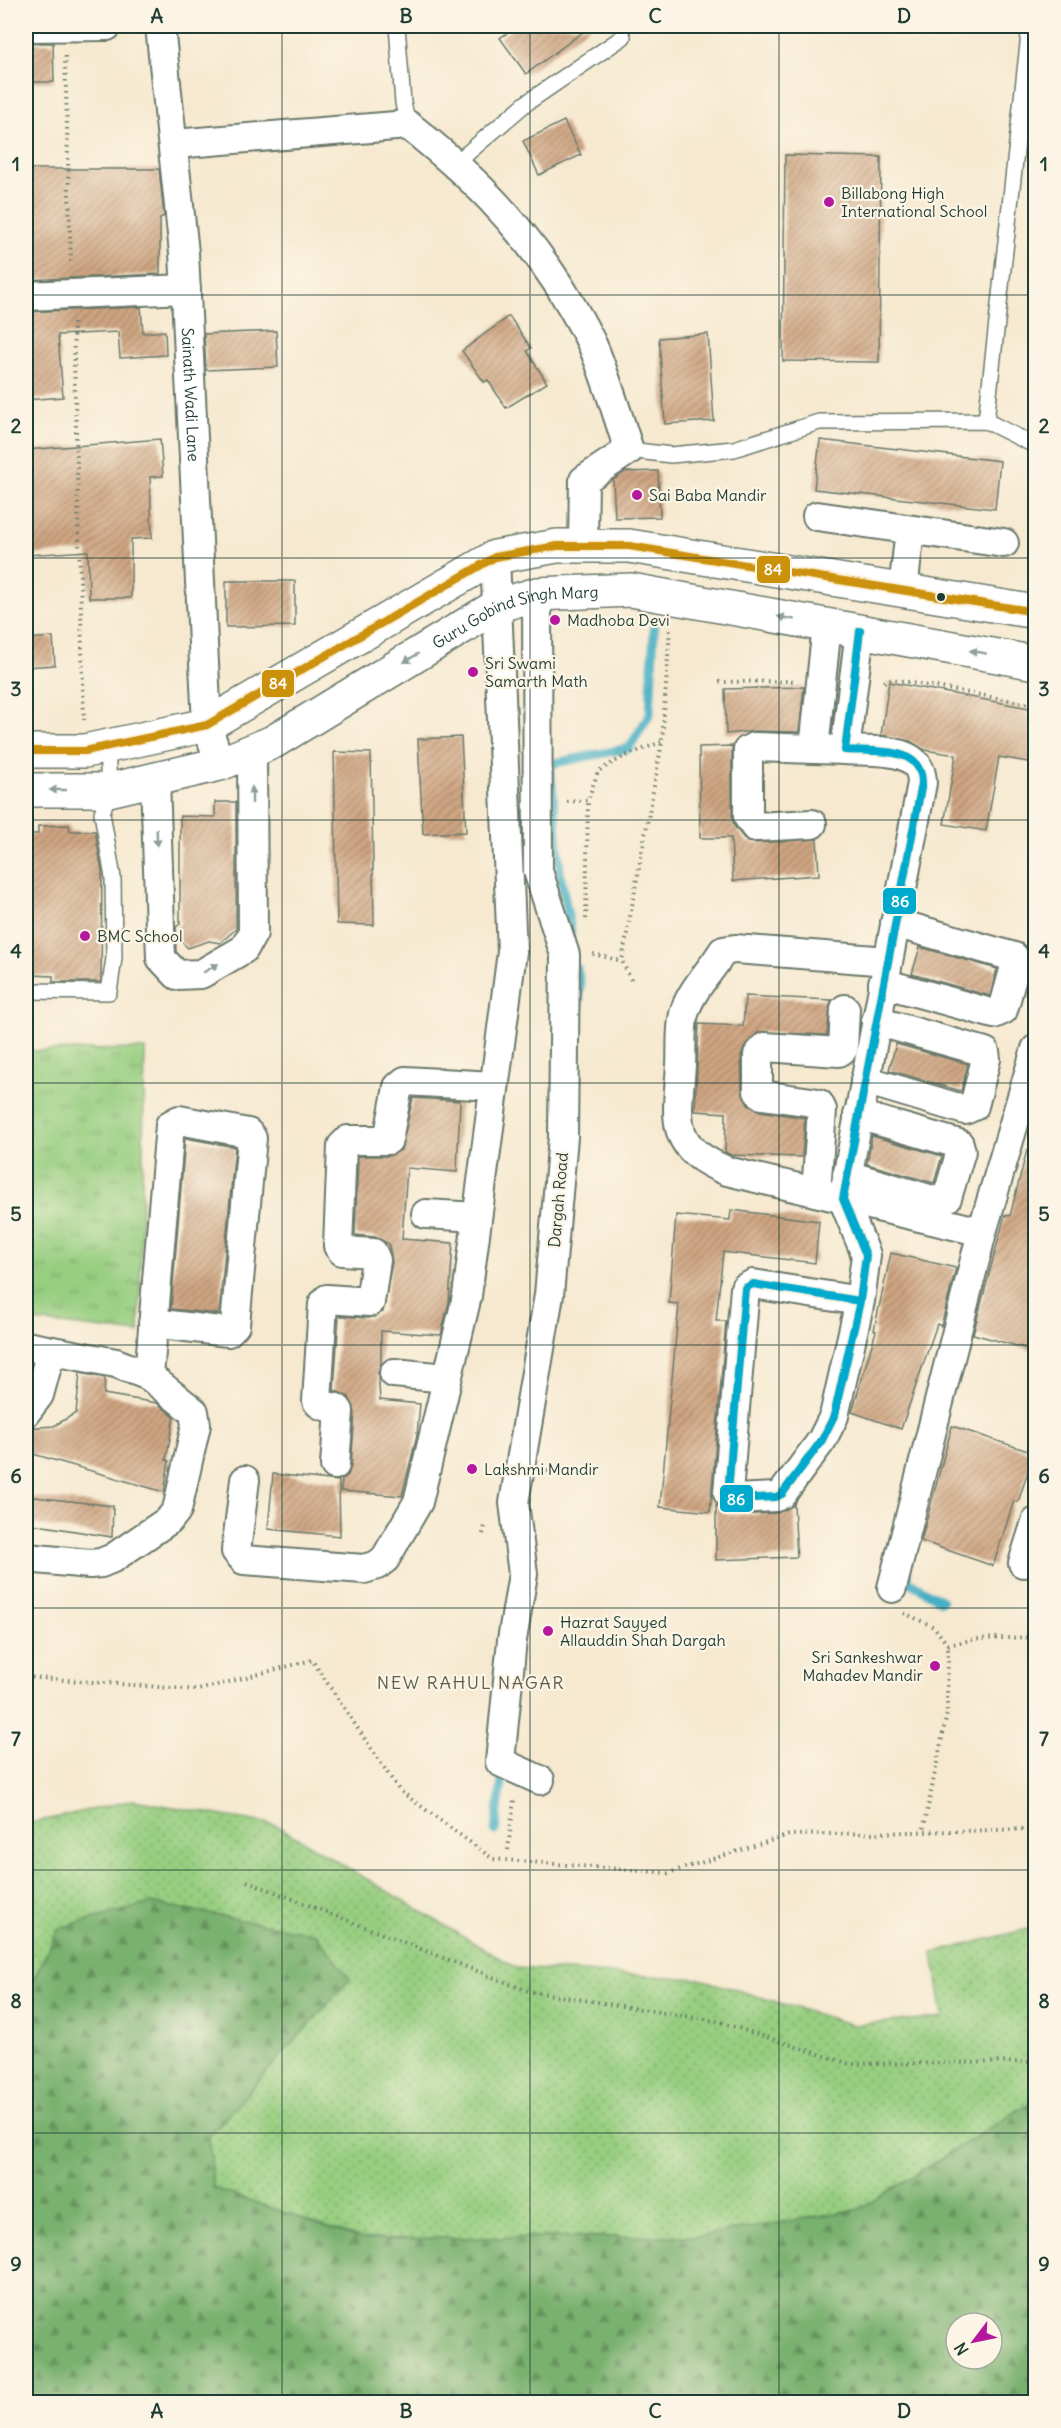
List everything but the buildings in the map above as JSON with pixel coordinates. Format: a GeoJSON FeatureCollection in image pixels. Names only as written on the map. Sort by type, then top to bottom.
{"type":"FeatureCollection","features":[{"type":"Feature","properties":{"kind":"street"},"geometry":{"type":"LineString","coordinates":[[26,27],[107,26]]}},
{"type":"Feature","properties":{"kind":"street","name":"Sainath Wadi Lane"},"geometry":{"type":"LineString","coordinates":[[160,26],[174,144],[186,289],[207,725],[220,764]]}},
{"type":"Feature","properties":{"kind":"street"},"geometry":{"type":"LineString","coordinates":[[174,144],[408,125],[456,163],[500,206],[531,243],[569,301],[595,349],[629,450],[584,480],[583,545]]}},
{"type":"Feature","properties":{"kind":"street"},"geometry":{"type":"LineString","coordinates":[[26,296],[186,289]]}},
{"type":"Feature","properties":{"kind":"street"},"geometry":{"type":"LineString","coordinates":[[817,516],[1004,543]]}},
{"type":"Feature","properties":{"kind":"street"},"geometry":{"type":"LineString","coordinates":[[903,590],[910,530]]}},
{"type":"Feature","properties":{"kind":"street"},"geometry":{"type":"LineString","coordinates":[[26,751],[96,748],[207,725],[495,557],[557,546],[629,546],[1035,612]]}},
{"type":"Feature","properties":{"kind":"street"},"geometry":{"type":"LineString","coordinates":[[629,546],[631,590]]}},
{"type":"Feature","properties":{"kind":"street"},"geometry":{"type":"LineString","coordinates":[[245,1480],[236,1551],[240,1558],[364,1569],[377,1565],[385,1559],[418,1502],[467,1296],[512,952],[500,902],[495,557]]}},
{"type":"Feature","properties":{"kind":"street","name":"Guru Gobind Singh Marg"},"geometry":{"type":"LineString","coordinates":[[26,790],[109,790],[220,764],[273,742],[497,606],[537,594],[631,590],[1035,663]]}},
{"type":"Feature","properties":{"kind":"street","name":"Dargah Road"},"geometry":{"type":"LineString","coordinates":[[529,1775],[500,1762],[512,1640],[523,1574],[514,1503],[549,1295],[563,1137],[565,955],[538,871],[537,594]]}},
{"type":"Feature","properties":{"kind":"street"},"geometry":{"type":"LineString","coordinates":[[814,749],[827,626]]}},
{"type":"Feature","properties":{"kind":"street"},"geometry":{"type":"LineString","coordinates":[[845,750],[860,631]]}},
{"type":"Feature","properties":{"kind":"street"},"geometry":{"type":"LineString","coordinates":[[822,677],[855,680]]}},
{"type":"Feature","properties":{"kind":"street"},"geometry":{"type":"LineString","coordinates":[[812,824],[755,826],[750,823],[747,755],[754,747],[845,750],[909,756],[918,763],[922,772],[865,1080],[858,1115],[835,1189]]}},
{"type":"Feature","properties":{"kind":"street"},"geometry":{"type":"LineString","coordinates":[[155,779],[161,958],[177,975],[201,974],[244,949],[253,933],[252,751]]}},
{"type":"Feature","properties":{"kind":"street"},"geometry":{"type":"LineString","coordinates":[[858,1115],[959,1144],[961,1151],[947,1198],[939,1202],[835,1189],[727,1171],[705,1162],[687,1146],[677,1123],[684,1014],[694,993],[723,951],[735,948],[885,972],[994,1014],[1003,1010],[1016,963],[1014,957],[895,923]]}},
{"type":"Feature","properties":{"kind":"street"},"geometry":{"type":"LineString","coordinates":[[845,1009],[843,1049],[839,1052],[765,1047],[758,1055],[758,1091],[762,1095],[819,1104],[822,1110],[835,1189],[866,1255],[860,1301],[834,1416],[822,1440],[782,1494],[776,1497],[729,1497],[743,1291],[753,1284],[860,1301]]}},
{"type":"Feature","properties":{"kind":"street"},"geometry":{"type":"LineString","coordinates":[[865,1080],[965,1110],[974,1106],[986,1059],[985,1052],[876,1021]]}},
{"type":"Feature","properties":{"kind":"street"},"geometry":{"type":"LineString","coordinates":[[892,1588],[982,1232],[1035,1049]]}},
{"type":"Feature","properties":{"kind":"street"},"geometry":{"type":"LineString","coordinates":[[335,1465],[339,1411],[335,1407],[319,1404],[317,1401],[323,1304],[327,1299],[370,1302],[376,1260],[372,1253],[339,1249],[342,1146],[348,1140],[388,1140],[398,1087],[405,1081],[494,1086]]}},
{"type":"Feature","properties":{"kind":"street"},"geometry":{"type":"LineString","coordinates":[[148,1376],[170,1125],[179,1120],[248,1132],[252,1138],[235,1325],[228,1332],[153,1323]]}},
{"type":"Feature","properties":{"kind":"street"},"geometry":{"type":"LineString","coordinates":[[835,1189],[982,1232]]}},
{"type":"Feature","properties":{"kind":"street"},"geometry":{"type":"LineString","coordinates":[[426,1214],[477,1216]]}},
{"type":"Feature","properties":{"kind":"street"},"geometry":{"type":"LineString","coordinates":[[26,1412],[39,1395],[38,1348],[116,1363],[148,1376],[194,1412],[196,1425],[177,1510],[169,1520],[113,1558],[101,1563],[26,1558]]}},
{"type":"Feature","properties":{"kind":"street"},"geometry":{"type":"LineString","coordinates":[[394,1373],[447,1378]]}},
{"type":"Feature","properties":{"kind":"street"},"geometry":{"type":"LineString","coordinates":[[1023,1563],[1035,1522]]}},
{"type":"Feature","properties":{"kind":"lane"},"geometry":{"type":"LineString","coordinates":[[397,26],[403,103],[408,125]]}},
{"type":"Feature","properties":{"kind":"lane"},"geometry":{"type":"LineString","coordinates":[[986,421],[1030,26]]}},
{"type":"Feature","properties":{"kind":"lane"},"geometry":{"type":"LineString","coordinates":[[456,163],[525,104],[623,37]]}},
{"type":"Feature","properties":{"kind":"lane"},"geometry":{"type":"LineString","coordinates":[[629,450],[671,455],[734,449],[819,422],[986,421],[1035,446]]}},
{"type":"Feature","properties":{"kind":"lane"},"geometry":{"type":"LineString","coordinates":[[26,992],[109,992],[114,958],[112,878],[102,813],[109,790],[96,748]]}},
{"type":"Feature","properties":{"kind":"path"},"geometry":{"type":"LineString","coordinates":[[65,52],[72,294],[96,748]]}},
{"type":"Feature","properties":{"kind":"path"},"geometry":{"type":"LineString","coordinates":[[631,980],[622,961],[662,742],[672,597]]}},
{"type":"Feature","properties":{"kind":"path"},"geometry":{"type":"LineString","coordinates":[[719,682],[822,677]]}},
{"type":"Feature","properties":{"kind":"path"},"geometry":{"type":"LineString","coordinates":[[855,680],[878,687],[892,679],[1035,705]]}},
{"type":"Feature","properties":{"kind":"path"},"geometry":{"type":"LineString","coordinates":[[586,924],[588,800],[598,771],[625,756],[662,742]]}},
{"type":"Feature","properties":{"kind":"path"},"geometry":{"type":"LineString","coordinates":[[538,804],[588,800]]}},
{"type":"Feature","properties":{"kind":"path"},"geometry":{"type":"LineString","coordinates":[[586,952],[622,961]]}},
{"type":"Feature","properties":{"kind":"path"},"geometry":{"type":"LineString","coordinates":[[892,1588],[896,1610],[934,1627],[948,1645],[947,1713],[923,1832]]}},
{"type":"Feature","properties":{"kind":"path"},"geometry":{"type":"LineString","coordinates":[[948,1645],[976,1639],[1035,1637]]}},
{"type":"Feature","properties":{"kind":"path"},"geometry":{"type":"LineString","coordinates":[[508,1850],[529,1775]]}},
{"type":"Feature","properties":{"kind":"path"},"geometry":{"type":"LineString","coordinates":[[247,1881],[528,1991],[716,2021],[850,2064],[1035,2062]]}},
{"type":"Feature","properties":{"kind":"green space"},"geometry":{"type":"Polygon","coordinates":[[[145,1049],[139,1333],[26,1320],[26,1051],[145,1049]]]}},
{"type":"Feature","properties":{"kind":"green space"},"geometry":{"type":"Polygon","coordinates":[[[134,1800],[276,1825],[516,1968],[700,1979],[853,2025],[943,2017],[933,1953],[1035,1927],[1035,2100],[860,2209],[702,2236],[361,2239],[213,2188],[209,2136],[350,1979],[26,1994],[26,1824],[134,1800]]]}},
{"type":"Feature","properties":{"kind":"green space"},"geometry":{"type":"Polygon","coordinates":[[[151,1903],[316,1934],[350,1979],[209,2136],[213,2188],[361,2239],[702,2236],[860,2209],[1035,2100],[1035,2402],[26,2402],[26,1994],[59,1928],[151,1903]]]}},
{"type":"Feature","properties":{"kind":"waterway"},"geometry":{"type":"LineString","coordinates":[[571,931],[561,878],[550,764],[629,748],[650,714],[654,627]]}},
{"type":"Feature","properties":{"kind":"waterway"},"geometry":{"type":"LineString","coordinates":[[577,968],[580,985],[578,1011]]}},
{"type":"Feature","properties":{"kind":"waterway"},"geometry":{"type":"LineString","coordinates":[[907,1572],[908,1581],[942,1601]]}},
{"type":"Feature","properties":{"kind":"waterway"},"geometry":{"type":"LineString","coordinates":[[495,1831],[504,1768]]}},
{"type":"Feature","properties":{"kind":"transit line","name":"84"},"geometry":{"type":"LineString","coordinates":[[26,751],[85,751],[207,725],[495,557],[557,546],[629,546],[1036,612]]}},
{"type":"Feature","properties":{"kind":"transit line","name":"86"},"geometry":{"type":"LineString","coordinates":[[860,631],[845,750],[882,751],[905,756],[914,762],[920,771],[922,783],[843,1199],[866,1255],[860,1301],[834,1416],[822,1440],[782,1494],[776,1497],[733,1499],[728,1493],[745,1288],[753,1284],[860,1301]]}},
{"type":"Feature","properties":{"kind":"place","name":"Billabong High International School"},"geometry":{"type":"Point","coordinates":[829,202]}},
{"type":"Feature","properties":{"kind":"place","name":"Sai Baba Mandir"},"geometry":{"type":"Point","coordinates":[637,495]}},
{"type":"Feature","properties":{"kind":"place","name":"Madhoba Devi"},"geometry":{"type":"Point","coordinates":[555,620]}},
{"type":"Feature","properties":{"kind":"place","name":"Sri Swami Samarth Math"},"geometry":{"type":"Point","coordinates":[473,672]}},
{"type":"Feature","properties":{"kind":"place","name":"BMC School"},"geometry":{"type":"Point","coordinates":[85,936]}},
{"type":"Feature","properties":{"kind":"place","name":"Lakshmi Mandir"},"geometry":{"type":"Point","coordinates":[472,1469]}},
{"type":"Feature","properties":{"kind":"place","name":"Hazrat Sayyed Allauddin Shah Dargah"},"geometry":{"type":"Point","coordinates":[548,1631]}},
{"type":"Feature","properties":{"kind":"place","name":"Sri Sankeshwar Mahadev Mandir"},"geometry":{"type":"Point","coordinates":[935,1666]}},
{"type":"Feature","properties":{"kind":"district","name":"NEW RAHUL NAGAR"},"geometry":{"type":"Point","coordinates":[471,1682]}}]}
